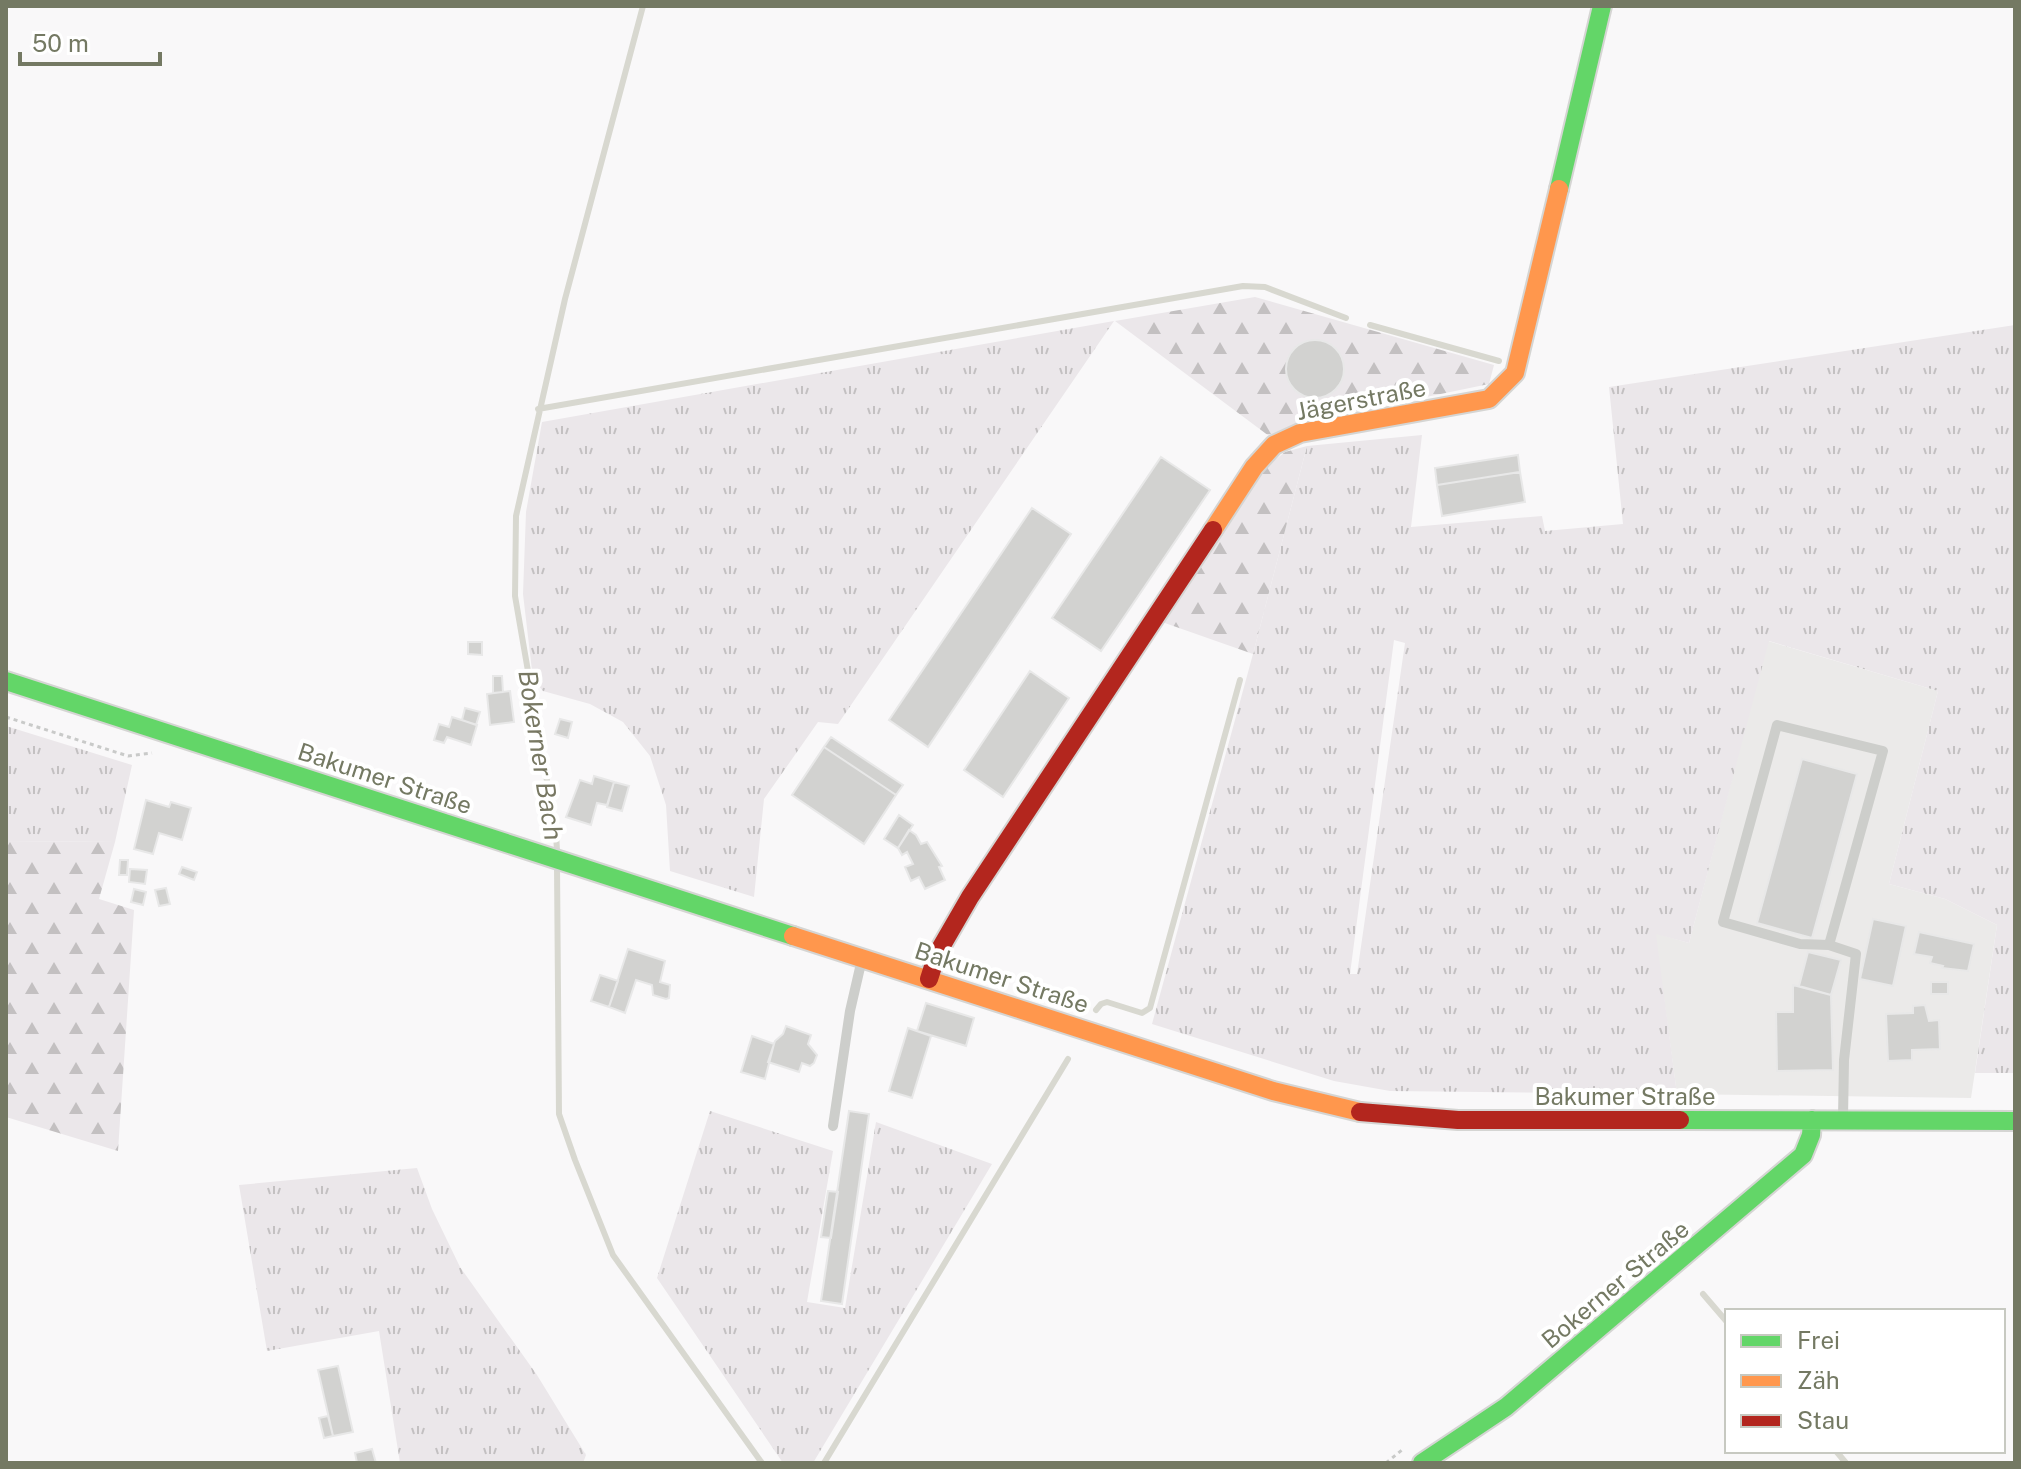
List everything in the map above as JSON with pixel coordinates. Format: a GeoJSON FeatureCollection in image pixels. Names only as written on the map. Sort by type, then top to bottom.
{"type":"FeatureCollection","features":[{"type":"Feature","properties":{"kind":"main road","name":"Jägerstraße"},"geometry":{"type":"LineString","coordinates":[[929,979],[937,954],[970,897],[1254,467],[1274,445],[1300,433],[1489,399],[1515,373],[1602,6]]}},
{"type":"Feature","properties":{"kind":"main road","name":"Bakumer Straße"},"geometry":{"type":"LineString","coordinates":[[6,681],[1273,1091],[1365,1113],[1458,1120],[2015,1121]]}},
{"type":"Feature","properties":{"kind":"main road","name":"Bokerner Straße"},"geometry":{"type":"LineString","coordinates":[[1422,1463],[1516,1399],[1803,1155],[1811,1135],[1812,1120]]}},
{"type":"Feature","properties":{"kind":"lane"},"geometry":{"type":"LineString","coordinates":[[1829,945],[1883,751],[1777,725],[1723,922],[1800,944],[1829,945],[1856,954],[1844,1060],[1843,1120]]}},
{"type":"Feature","properties":{"kind":"lane"},"geometry":{"type":"LineString","coordinates":[[833,1126],[850,1011],[862,957]]}},
{"type":"Feature","properties":{"kind":"shaded area"},"geometry":{"type":"Polygon","coordinates":[[[1768,641],[1938,691],[1889,884],[1945,899],[1997,925],[1971,1098],[1677,1094],[1655,933],[1689,943],[1768,641]]]}},
{"type":"Feature","properties":{"kind":"green space"},"geometry":{"type":"Polygon","coordinates":[[[1255,297],[1494,365],[1489,384],[1305,422],[1269,436],[1115,321],[1255,297]]]}},
{"type":"Feature","properties":{"kind":"green space"},"geometry":{"type":"Polygon","coordinates":[[[1114,321],[838,724],[818,722],[764,799],[754,897],[670,871],[666,805],[650,756],[623,722],[590,704],[543,691],[533,679],[523,594],[526,512],[542,422],[1114,321]]]}},
{"type":"Feature","properties":{"kind":"green space"},"geometry":{"type":"Polygon","coordinates":[[[2015,325],[2015,1073],[1975,1073],[1997,925],[1945,899],[1889,884],[1938,691],[1769,641],[1689,943],[1656,934],[1677,1094],[1390,1091],[1334,1081],[1152,1024],[1307,446],[1422,435],[1411,527],[1542,516],[1545,531],[1623,524],[1609,387],[2015,325]],[[1394,640],[1350,974],[1357,974],[1405,643],[1394,640]]]}},
{"type":"Feature","properties":{"kind":"green space"},"geometry":{"type":"Polygon","coordinates":[[[1307,446],[1253,654],[1162,622],[1262,470],[1285,452],[1307,446]]]}},
{"type":"Feature","properties":{"kind":"green space"},"geometry":{"type":"Polygon","coordinates":[[[6,726],[132,765],[115,842],[6,841],[6,726]]]}},
{"type":"Feature","properties":{"kind":"green space"},"geometry":{"type":"Polygon","coordinates":[[[6,841],[115,842],[99,899],[134,910],[118,1151],[6,1117],[6,841]]]}},
{"type":"Feature","properties":{"kind":"green space"},"geometry":{"type":"Polygon","coordinates":[[[710,1111],[833,1151],[807,1302],[845,1308],[876,1122],[992,1164],[813,1463],[783,1463],[657,1278],[710,1111]]]}},
{"type":"Feature","properties":{"kind":"green space"},"geometry":{"type":"Polygon","coordinates":[[[417,1168],[432,1209],[460,1267],[537,1375],[586,1455],[583,1463],[400,1463],[379,1331],[267,1351],[239,1185],[417,1168]]]}},
{"type":"Feature","properties":{"kind":"building"},"geometry":{"type":"Polygon","coordinates":[[[1315,340],[1336,348],[1344,369],[1336,390],[1315,398],[1294,390],[1286,369],[1294,348],[1315,340]]]}},
{"type":"Feature","properties":{"kind":"building"},"geometry":{"type":"Polygon","coordinates":[[[1518,455],[1520,472],[1437,485],[1435,468],[1518,455]]]}},
{"type":"Feature","properties":{"kind":"building"},"geometry":{"type":"Polygon","coordinates":[[[1161,457],[1210,490],[1101,651],[1052,618],[1161,457]]]}},
{"type":"Feature","properties":{"kind":"building"},"geometry":{"type":"Polygon","coordinates":[[[1520,472],[1525,502],[1442,516],[1437,485],[1520,472]]]}},
{"type":"Feature","properties":{"kind":"building"},"geometry":{"type":"Polygon","coordinates":[[[1032,508],[1071,534],[928,747],[889,720],[1032,508]]]}},
{"type":"Feature","properties":{"kind":"building"},"geometry":{"type":"Polygon","coordinates":[[[468,642],[482,642],[482,655],[468,654],[468,642]]]}},
{"type":"Feature","properties":{"kind":"building"},"geometry":{"type":"Polygon","coordinates":[[[1030,671],[1069,698],[1003,797],[964,770],[1030,671]]]}},
{"type":"Feature","properties":{"kind":"building"},"geometry":{"type":"Polygon","coordinates":[[[493,676],[502,676],[503,692],[493,693],[493,676]]]}},
{"type":"Feature","properties":{"kind":"building"},"geometry":{"type":"Polygon","coordinates":[[[510,691],[514,722],[490,725],[487,694],[510,691]]]}},
{"type":"Feature","properties":{"kind":"building"},"geometry":{"type":"Polygon","coordinates":[[[465,708],[480,712],[476,725],[462,720],[465,708]]]}},
{"type":"Feature","properties":{"kind":"building"},"geometry":{"type":"Polygon","coordinates":[[[452,717],[477,725],[471,745],[447,737],[444,743],[434,740],[439,724],[449,727],[452,717]]]}},
{"type":"Feature","properties":{"kind":"building"},"geometry":{"type":"Polygon","coordinates":[[[560,719],[572,722],[568,738],[555,734],[560,719]]]}},
{"type":"Feature","properties":{"kind":"building"},"geometry":{"type":"Polygon","coordinates":[[[831,737],[903,785],[896,795],[824,747],[831,737]]]}},
{"type":"Feature","properties":{"kind":"building"},"geometry":{"type":"Polygon","coordinates":[[[824,747],[896,795],[864,844],[792,795],[824,747]]]}},
{"type":"Feature","properties":{"kind":"building"},"geometry":{"type":"Polygon","coordinates":[[[1802,759],[1857,774],[1812,938],[1757,923],[1802,759]]]}},
{"type":"Feature","properties":{"kind":"building"},"geometry":{"type":"Polygon","coordinates":[[[594,776],[614,782],[607,805],[597,803],[591,825],[566,817],[580,780],[592,784],[594,776]]]}},
{"type":"Feature","properties":{"kind":"building"},"geometry":{"type":"Polygon","coordinates":[[[614,782],[629,786],[622,811],[607,807],[614,782]]]}},
{"type":"Feature","properties":{"kind":"building"},"geometry":{"type":"Polygon","coordinates":[[[146,800],[169,807],[171,802],[191,808],[182,840],[159,833],[153,854],[134,849],[146,800]]]}},
{"type":"Feature","properties":{"kind":"building"},"geometry":{"type":"Polygon","coordinates":[[[899,815],[913,825],[898,848],[884,839],[899,815]]]}},
{"type":"Feature","properties":{"kind":"building"},"geometry":{"type":"Polygon","coordinates":[[[909,830],[921,844],[927,842],[942,866],[939,867],[945,880],[925,889],[919,877],[911,881],[905,867],[913,864],[907,852],[902,855],[898,848],[909,830]]]}},
{"type":"Feature","properties":{"kind":"building"},"geometry":{"type":"Polygon","coordinates":[[[120,860],[128,860],[127,875],[119,875],[120,860]]]}},
{"type":"Feature","properties":{"kind":"building"},"geometry":{"type":"Polygon","coordinates":[[[182,867],[197,872],[194,880],[179,874],[182,867]]]}},
{"type":"Feature","properties":{"kind":"building"},"geometry":{"type":"Polygon","coordinates":[[[130,869],[147,870],[145,884],[129,882],[130,869]]]}},
{"type":"Feature","properties":{"kind":"building"},"geometry":{"type":"Polygon","coordinates":[[[166,888],[170,904],[159,906],[155,890],[166,888]]]}},
{"type":"Feature","properties":{"kind":"building"},"geometry":{"type":"Polygon","coordinates":[[[134,889],[146,892],[143,905],[131,902],[134,889]]]}},
{"type":"Feature","properties":{"kind":"building"},"geometry":{"type":"Polygon","coordinates":[[[1873,919],[1906,926],[1893,986],[1860,979],[1873,919]]]}},
{"type":"Feature","properties":{"kind":"building"},"geometry":{"type":"Polygon","coordinates":[[[1919,932],[1974,944],[1968,971],[1942,968],[1930,963],[1932,957],[1914,954],[1919,932]]]}},
{"type":"Feature","properties":{"kind":"building"},"geometry":{"type":"Polygon","coordinates":[[[628,949],[665,961],[660,982],[670,985],[669,998],[666,999],[653,995],[652,985],[636,980],[625,1013],[609,1007],[628,949]]]}},
{"type":"Feature","properties":{"kind":"building"},"geometry":{"type":"Polygon","coordinates":[[[1808,952],[1841,960],[1831,995],[1799,986],[1808,952]]]}},
{"type":"Feature","properties":{"kind":"building"},"geometry":{"type":"Polygon","coordinates":[[[600,975],[618,981],[609,1007],[591,1001],[600,975]]]}},
{"type":"Feature","properties":{"kind":"building"},"geometry":{"type":"Polygon","coordinates":[[[1931,982],[1948,982],[1948,994],[1931,994],[1931,982]]]}},
{"type":"Feature","properties":{"kind":"building"},"geometry":{"type":"Polygon","coordinates":[[[1793,985],[1831,995],[1833,1070],[1777,1071],[1776,1012],[1793,1012],[1793,985]]]}},
{"type":"Feature","properties":{"kind":"building"},"geometry":{"type":"Polygon","coordinates":[[[926,1003],[974,1018],[966,1046],[917,1031],[926,1003]]]}},
{"type":"Feature","properties":{"kind":"building"},"geometry":{"type":"Polygon","coordinates":[[[1925,1005],[1929,1021],[1939,1020],[1940,1049],[1912,1050],[1912,1060],[1888,1061],[1886,1014],[1913,1013],[1913,1006],[1925,1005]]]}},
{"type":"Feature","properties":{"kind":"building"},"geometry":{"type":"Polygon","coordinates":[[[786,1026],[811,1035],[808,1044],[817,1055],[810,1066],[802,1063],[799,1072],[768,1062],[775,1041],[786,1026]]]}},
{"type":"Feature","properties":{"kind":"building"},"geometry":{"type":"Polygon","coordinates":[[[908,1028],[931,1036],[912,1098],[889,1091],[908,1028]]]}},
{"type":"Feature","properties":{"kind":"building"},"geometry":{"type":"Polygon","coordinates":[[[752,1036],[774,1044],[765,1079],[741,1072],[752,1036]]]}},
{"type":"Feature","properties":{"kind":"building"},"geometry":{"type":"Polygon","coordinates":[[[849,1111],[869,1114],[842,1304],[821,1301],[849,1111]]]}},
{"type":"Feature","properties":{"kind":"building"},"geometry":{"type":"Polygon","coordinates":[[[828,1191],[838,1192],[831,1238],[821,1237],[828,1191]]]}},
{"type":"Feature","properties":{"kind":"building"},"geometry":{"type":"Polygon","coordinates":[[[338,1366],[353,1432],[333,1436],[318,1370],[338,1366]]]}},
{"type":"Feature","properties":{"kind":"building"},"geometry":{"type":"Polygon","coordinates":[[[328,1416],[333,1436],[324,1438],[319,1418],[328,1416]]]}},
{"type":"Feature","properties":{"kind":"building"},"geometry":{"type":"Polygon","coordinates":[[[372,1449],[376,1463],[357,1463],[355,1453],[372,1449]]]}},
{"type":"Feature","properties":{"kind":"waterway","name":"Bokerner Bach"},"geometry":{"type":"LineString","coordinates":[[557,851],[515,596],[516,516],[565,299],[643,6]]}},
{"type":"Feature","properties":{"kind":"waterway"},"geometry":{"type":"LineString","coordinates":[[538,409],[1243,286],[1265,287],[1346,318]]}},
{"type":"Feature","properties":{"kind":"waterway"},"geometry":{"type":"LineString","coordinates":[[1370,325],[1499,361]]}},
{"type":"Feature","properties":{"kind":"waterway"},"geometry":{"type":"LineString","coordinates":[[1096,1010],[1107,1002],[1142,1013],[1150,1008],[1240,680]]}},
{"type":"Feature","properties":{"kind":"waterway","name":"Bokerner Bach"},"geometry":{"type":"LineString","coordinates":[[557,866],[559,1114],[613,1255],[762,1463]]}},
{"type":"Feature","properties":{"kind":"waterway"},"geometry":{"type":"LineString","coordinates":[[824,1463],[1068,1059]]}},
{"type":"Feature","properties":{"kind":"waterway"},"geometry":{"type":"LineString","coordinates":[[1703,1294],[1725,1320]]}},
{"type":"Feature","properties":{"kind":"waterway"},"geometry":{"type":"LineString","coordinates":[[1838,1453],[1846,1463]]}},
{"type":"Feature","properties":{"kind":"traffic: fast"},"geometry":{"type":"LineString","coordinates":[[1559,189],[1602,6]]}},
{"type":"Feature","properties":{"kind":"traffic: fast"},"geometry":{"type":"LineString","coordinates":[[6,681],[793,936]]}},
{"type":"Feature","properties":{"kind":"traffic: fast"},"geometry":{"type":"LineString","coordinates":[[1680,1120],[2015,1121]]}},
{"type":"Feature","properties":{"kind":"traffic: fast"},"geometry":{"type":"LineString","coordinates":[[1422,1463],[1506,1407],[1803,1155],[1811,1135],[1812,1120]]}},
{"type":"Feature","properties":{"kind":"traffic: slow"},"geometry":{"type":"LineString","coordinates":[[1213,530],[1254,467],[1274,445],[1300,433],[1489,399],[1515,373],[1559,189]]}},
{"type":"Feature","properties":{"kind":"traffic: slow"},"geometry":{"type":"LineString","coordinates":[[793,936],[1273,1091],[1360,1112]]}},
{"type":"Feature","properties":{"kind":"traffic: jam"},"geometry":{"type":"LineString","coordinates":[[929,979],[937,954],[970,897],[1213,530]]}},
{"type":"Feature","properties":{"kind":"traffic: jam"},"geometry":{"type":"LineString","coordinates":[[1360,1112],[1458,1120],[1680,1120]]}}]}
